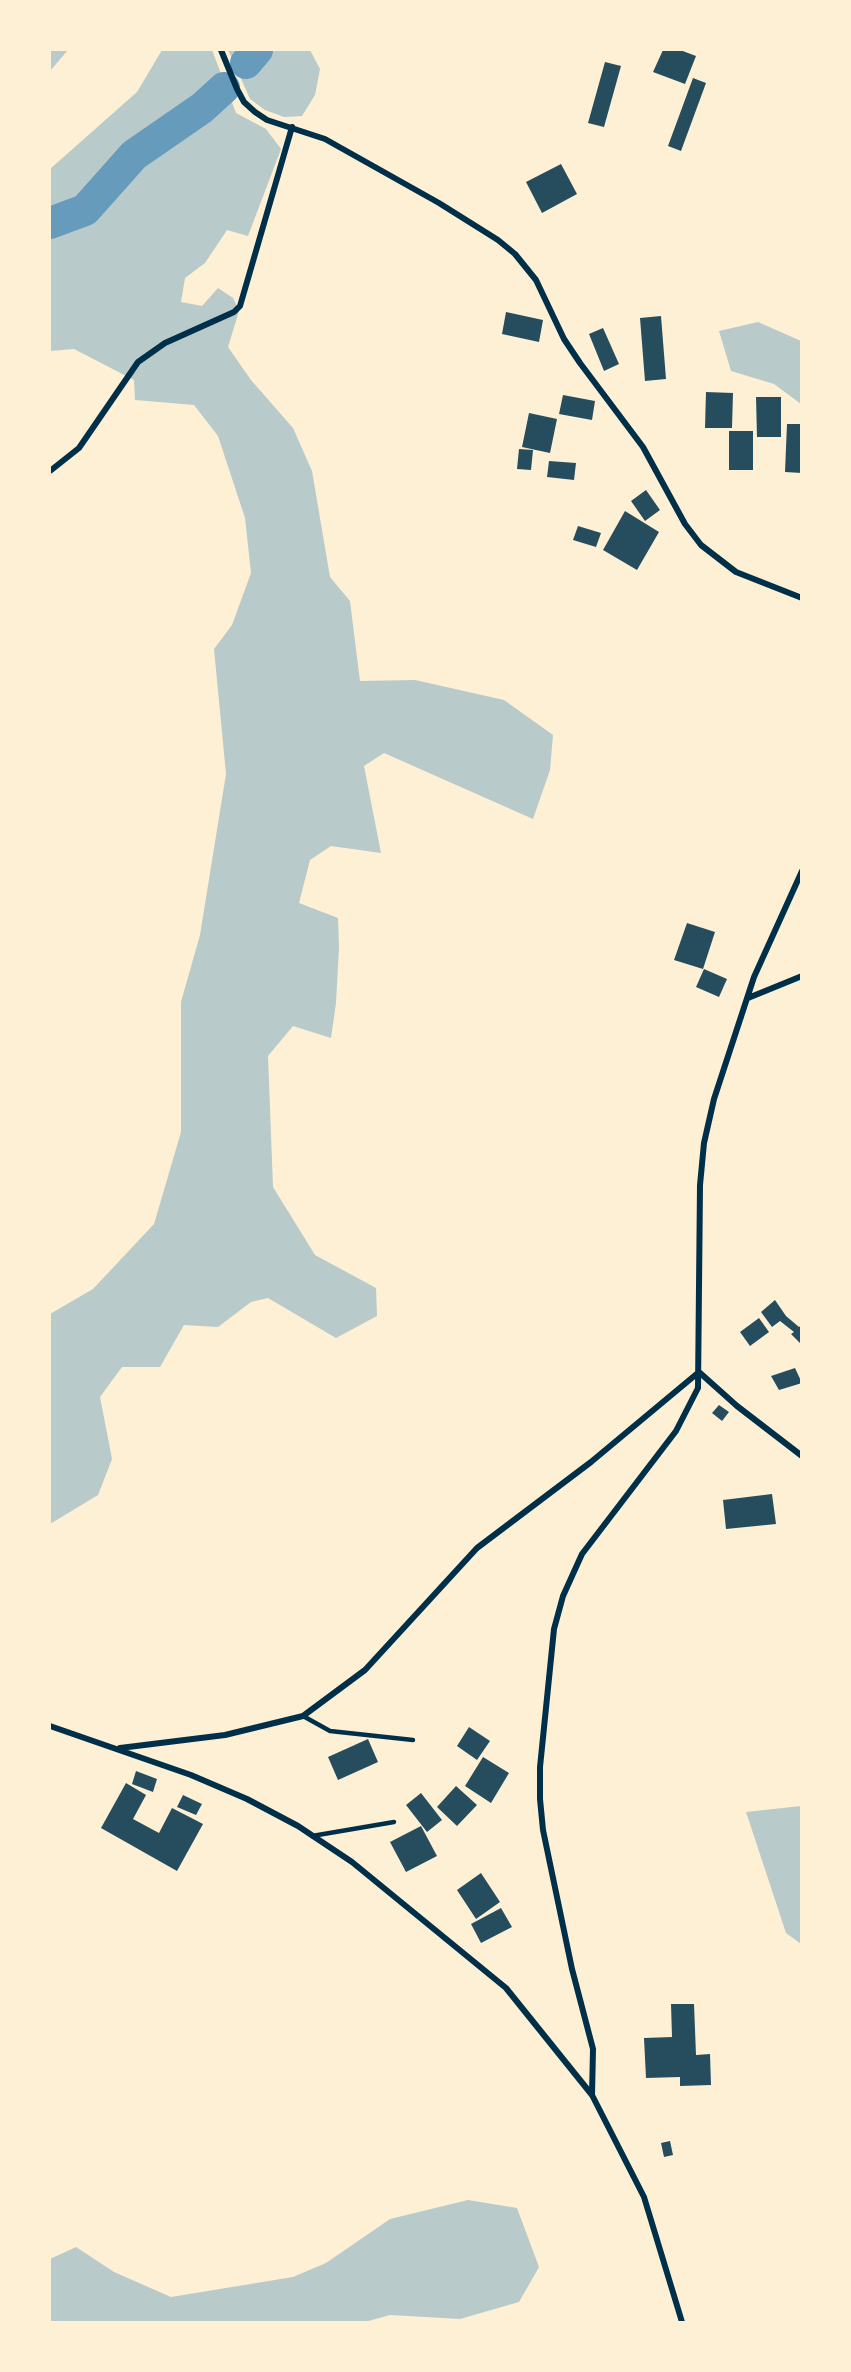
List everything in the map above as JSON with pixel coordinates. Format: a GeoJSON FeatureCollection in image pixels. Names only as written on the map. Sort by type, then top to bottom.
{"type":"FeatureCollection","features":[{"type":"Feature","properties":{"kind":"street"},"geometry":{"type":"LineString","coordinates":[[221,50],[244,102],[267,120],[325,139],[439,203],[498,240],[515,254],[536,280],[564,339],[643,447],[686,524],[701,545],[736,572],[801,598]]}},
{"type":"Feature","properties":{"kind":"street"},"geometry":{"type":"LineString","coordinates":[[50,471],[79,448],[138,362],[165,343],[234,312],[240,306],[292,127]]}},
{"type":"Feature","properties":{"kind":"street"},"geometry":{"type":"LineString","coordinates":[[591,2095],[593,2049],[572,1969],[543,1830],[540,1799],[540,1767],[554,1629],[563,1596],[582,1554],[686,1416],[698,1388],[699,1234],[704,1143],[714,1099],[748,998],[801,871]]}},
{"type":"Feature","properties":{"kind":"street"},"geometry":{"type":"LineString","coordinates":[[748,998],[801,976]]}},
{"type":"Feature","properties":{"kind":"street"},"geometry":{"type":"LineString","coordinates":[[699,1372],[737,1406],[801,1456]]}},
{"type":"Feature","properties":{"kind":"street"},"geometry":{"type":"LineString","coordinates":[[116,1749],[225,1734],[303,1716],[365,1670],[477,1548],[591,1462],[699,1372]]}},
{"type":"Feature","properties":{"kind":"street"},"geometry":{"type":"LineString","coordinates":[[50,1726],[191,1775],[247,1799],[298,1826],[351,1862],[506,1988],[546,2035],[591,2095],[644,2197],[682,2322]]}},
{"type":"Feature","properties":{"kind":"lane"},"geometry":{"type":"LineString","coordinates":[[303,1716],[330,1731],[413,1740]]}},
{"type":"Feature","properties":{"kind":"lane"},"geometry":{"type":"LineString","coordinates":[[312,1836],[394,1822]]}},
{"type":"Feature","properties":{"kind":"shaded area"},"geometry":{"type":"Polygon","coordinates":[[[50,50],[68,50],[50,71],[50,50]]]}},
{"type":"Feature","properties":{"kind":"shaded area"},"geometry":{"type":"Polygon","coordinates":[[[162,50],[212,50],[236,113],[266,129],[281,149],[248,236],[227,230],[205,263],[185,278],[181,302],[202,306],[218,288],[233,298],[239,311],[228,347],[251,380],[293,428],[312,471],[330,577],[350,601],[360,681],[415,680],[504,700],[553,735],[550,770],[533,819],[384,753],[364,766],[381,853],[331,846],[310,860],[299,903],[338,918],[336,1003],[331,1038],[293,1026],[268,1056],[273,1187],[315,1255],[376,1288],[377,1316],[336,1338],[268,1298],[251,1302],[218,1327],[184,1325],[160,1367],[122,1367],[100,1397],[112,1459],[98,1495],[50,1524],[50,1314],[93,1289],[154,1224],[181,1132],[181,1002],[200,935],[226,774],[214,649],[232,625],[251,573],[245,518],[218,436],[194,405],[135,400],[134,380],[74,349],[50,351],[50,169],[137,92],[162,50]]]}},
{"type":"Feature","properties":{"kind":"shaded area"},"geometry":{"type":"Polygon","coordinates":[[[228,50],[310,50],[320,69],[315,95],[302,116],[284,117],[265,110],[250,99],[228,50]]]}},
{"type":"Feature","properties":{"kind":"shaded area"},"geometry":{"type":"Polygon","coordinates":[[[758,322],[801,341],[801,404],[774,384],[731,371],[719,331],[758,322]]]}},
{"type":"Feature","properties":{"kind":"shaded area"},"geometry":{"type":"Polygon","coordinates":[[[802,1806],[801,1944],[786,1933],[746,1812],[802,1806]]]}},
{"type":"Feature","properties":{"kind":"shaded area"},"geometry":{"type":"Polygon","coordinates":[[[468,2200],[517,2208],[539,2267],[519,2302],[460,2319],[390,2315],[365,2322],[50,2322],[50,2259],[76,2247],[114,2272],[171,2297],[293,2277],[326,2263],[390,2219],[468,2200]]]}},
{"type":"Feature","properties":{"kind":"building"},"geometry":{"type":"Polygon","coordinates":[[[663,50],[680,50],[696,56],[685,84],[653,72],[663,50]]]}},
{"type":"Feature","properties":{"kind":"building"},"geometry":{"type":"Polygon","coordinates":[[[605,62],[621,66],[604,127],[588,123],[605,62]]]}},
{"type":"Feature","properties":{"kind":"building"},"geometry":{"type":"Polygon","coordinates":[[[693,78],[706,83],[681,151],[668,146],[693,78]]]}},
{"type":"Feature","properties":{"kind":"building"},"geometry":{"type":"Polygon","coordinates":[[[561,164],[577,194],[542,213],[526,182],[561,164]]]}},
{"type":"Feature","properties":{"kind":"building"},"geometry":{"type":"Polygon","coordinates":[[[506,312],[543,320],[539,342],[502,334],[506,312]]]}},
{"type":"Feature","properties":{"kind":"building"},"geometry":{"type":"Polygon","coordinates":[[[661,316],[666,379],[645,381],[640,318],[661,316]]]}},
{"type":"Feature","properties":{"kind":"building"},"geometry":{"type":"Polygon","coordinates":[[[603,328],[619,364],[604,371],[589,334],[603,328]]]}},
{"type":"Feature","properties":{"kind":"building"},"geometry":{"type":"Polygon","coordinates":[[[706,392],[733,393],[732,428],[705,428],[706,392]]]}},
{"type":"Feature","properties":{"kind":"building"},"geometry":{"type":"Polygon","coordinates":[[[563,395],[595,401],[592,420],[559,414],[563,395]]]}},
{"type":"Feature","properties":{"kind":"building"},"geometry":{"type":"Polygon","coordinates":[[[756,397],[781,397],[781,437],[757,437],[756,397]]]}},
{"type":"Feature","properties":{"kind":"building"},"geometry":{"type":"Polygon","coordinates":[[[529,413],[557,419],[550,453],[522,447],[529,413]]]}},
{"type":"Feature","properties":{"kind":"building"},"geometry":{"type":"Polygon","coordinates":[[[787,424],[802,424],[802,473],[785,472],[787,424]]]}},
{"type":"Feature","properties":{"kind":"building"},"geometry":{"type":"Polygon","coordinates":[[[729,431],[753,431],[753,470],[729,470],[729,431]]]}},
{"type":"Feature","properties":{"kind":"building"},"geometry":{"type":"Polygon","coordinates":[[[519,449],[533,450],[531,470],[517,469],[519,449]]]}},
{"type":"Feature","properties":{"kind":"building"},"geometry":{"type":"Polygon","coordinates":[[[549,461],[576,463],[574,480],[547,477],[549,461]]]}},
{"type":"Feature","properties":{"kind":"building"},"geometry":{"type":"Polygon","coordinates":[[[646,490],[660,510],[645,521],[631,501],[646,490]]]}},
{"type":"Feature","properties":{"kind":"building"},"geometry":{"type":"Polygon","coordinates":[[[625,511],[659,532],[637,570],[603,550],[625,511]]]}},
{"type":"Feature","properties":{"kind":"building"},"geometry":{"type":"Polygon","coordinates":[[[578,526],[601,533],[596,547],[573,540],[578,526]]]}},
{"type":"Feature","properties":{"kind":"building"},"geometry":{"type":"Polygon","coordinates":[[[687,923],[715,932],[703,969],[674,960],[687,923]]]}},
{"type":"Feature","properties":{"kind":"building"},"geometry":{"type":"Polygon","coordinates":[[[704,969],[727,979],[719,997],[696,987],[704,969]]]}},
{"type":"Feature","properties":{"kind":"building"},"geometry":{"type":"Polygon","coordinates":[[[775,1300],[786,1316],[799,1327],[802,1325],[802,1345],[791,1334],[794,1332],[780,1321],[772,1327],[761,1312],[775,1300]]]}},
{"type":"Feature","properties":{"kind":"building"},"geometry":{"type":"Polygon","coordinates":[[[759,1318],[769,1332],[750,1346],[740,1332],[759,1318]]]}},
{"type":"Feature","properties":{"kind":"building"},"geometry":{"type":"Polygon","coordinates":[[[795,1368],[802,1383],[779,1390],[771,1376],[795,1368]]]}},
{"type":"Feature","properties":{"kind":"building"},"geometry":{"type":"Polygon","coordinates":[[[719,1405],[729,1412],[722,1421],[712,1413],[719,1405]]]}},
{"type":"Feature","properties":{"kind":"building"},"geometry":{"type":"Polygon","coordinates":[[[772,1494],[776,1524],[726,1529],[723,1500],[772,1494]]]}},
{"type":"Feature","properties":{"kind":"building"},"geometry":{"type":"Polygon","coordinates":[[[469,1727],[490,1741],[477,1760],[457,1746],[469,1727]]]}},
{"type":"Feature","properties":{"kind":"building"},"geometry":{"type":"Polygon","coordinates":[[[368,1739],[378,1762],[338,1780],[328,1757],[368,1739]]]}},
{"type":"Feature","properties":{"kind":"building"},"geometry":{"type":"Polygon","coordinates":[[[483,1757],[509,1773],[491,1803],[465,1786],[483,1757]]]}},
{"type":"Feature","properties":{"kind":"building"},"geometry":{"type":"Polygon","coordinates":[[[136,1771],[157,1779],[153,1792],[132,1784],[136,1771]]]}},
{"type":"Feature","properties":{"kind":"building"},"geometry":{"type":"Polygon","coordinates":[[[126,1783],[146,1795],[133,1819],[159,1833],[172,1808],[203,1824],[177,1871],[101,1828],[126,1783]]]}},
{"type":"Feature","properties":{"kind":"building"},"geometry":{"type":"Polygon","coordinates":[[[456,1786],[477,1805],[457,1826],[437,1807],[456,1786]]]}},
{"type":"Feature","properties":{"kind":"building"},"geometry":{"type":"Polygon","coordinates":[[[421,1793],[442,1820],[427,1832],[406,1805],[421,1793]]]}},
{"type":"Feature","properties":{"kind":"building"},"geometry":{"type":"Polygon","coordinates":[[[183,1795],[202,1804],[196,1815],[177,1807],[183,1795]]]}},
{"type":"Feature","properties":{"kind":"building"},"geometry":{"type":"Polygon","coordinates":[[[421,1826],[437,1856],[406,1872],[390,1842],[421,1826]]]}},
{"type":"Feature","properties":{"kind":"building"},"geometry":{"type":"Polygon","coordinates":[[[481,1873],[500,1902],[476,1919],[457,1890],[481,1873]]]}},
{"type":"Feature","properties":{"kind":"building"},"geometry":{"type":"Polygon","coordinates":[[[501,1908],[512,1927],[481,1943],[471,1924],[501,1908]]]}},
{"type":"Feature","properties":{"kind":"building"},"geometry":{"type":"Polygon","coordinates":[[[671,2004],[694,2004],[696,2055],[710,2054],[711,2085],[680,2086],[680,2077],[646,2078],[644,2038],[672,2037],[671,2004]]]}},
{"type":"Feature","properties":{"kind":"building"},"geometry":{"type":"Polygon","coordinates":[[[670,2141],[673,2155],[664,2157],[661,2143],[670,2141]]]}},
{"type":"Feature","properties":{"kind":"waterway"},"geometry":{"type":"LineString","coordinates":[[246,63],[257,50]]}},
{"type":"Feature","properties":{"kind":"waterway"},"geometry":{"type":"LineString","coordinates":[[50,223],[85,210],[134,155],[202,108],[224,88]]}}]}
